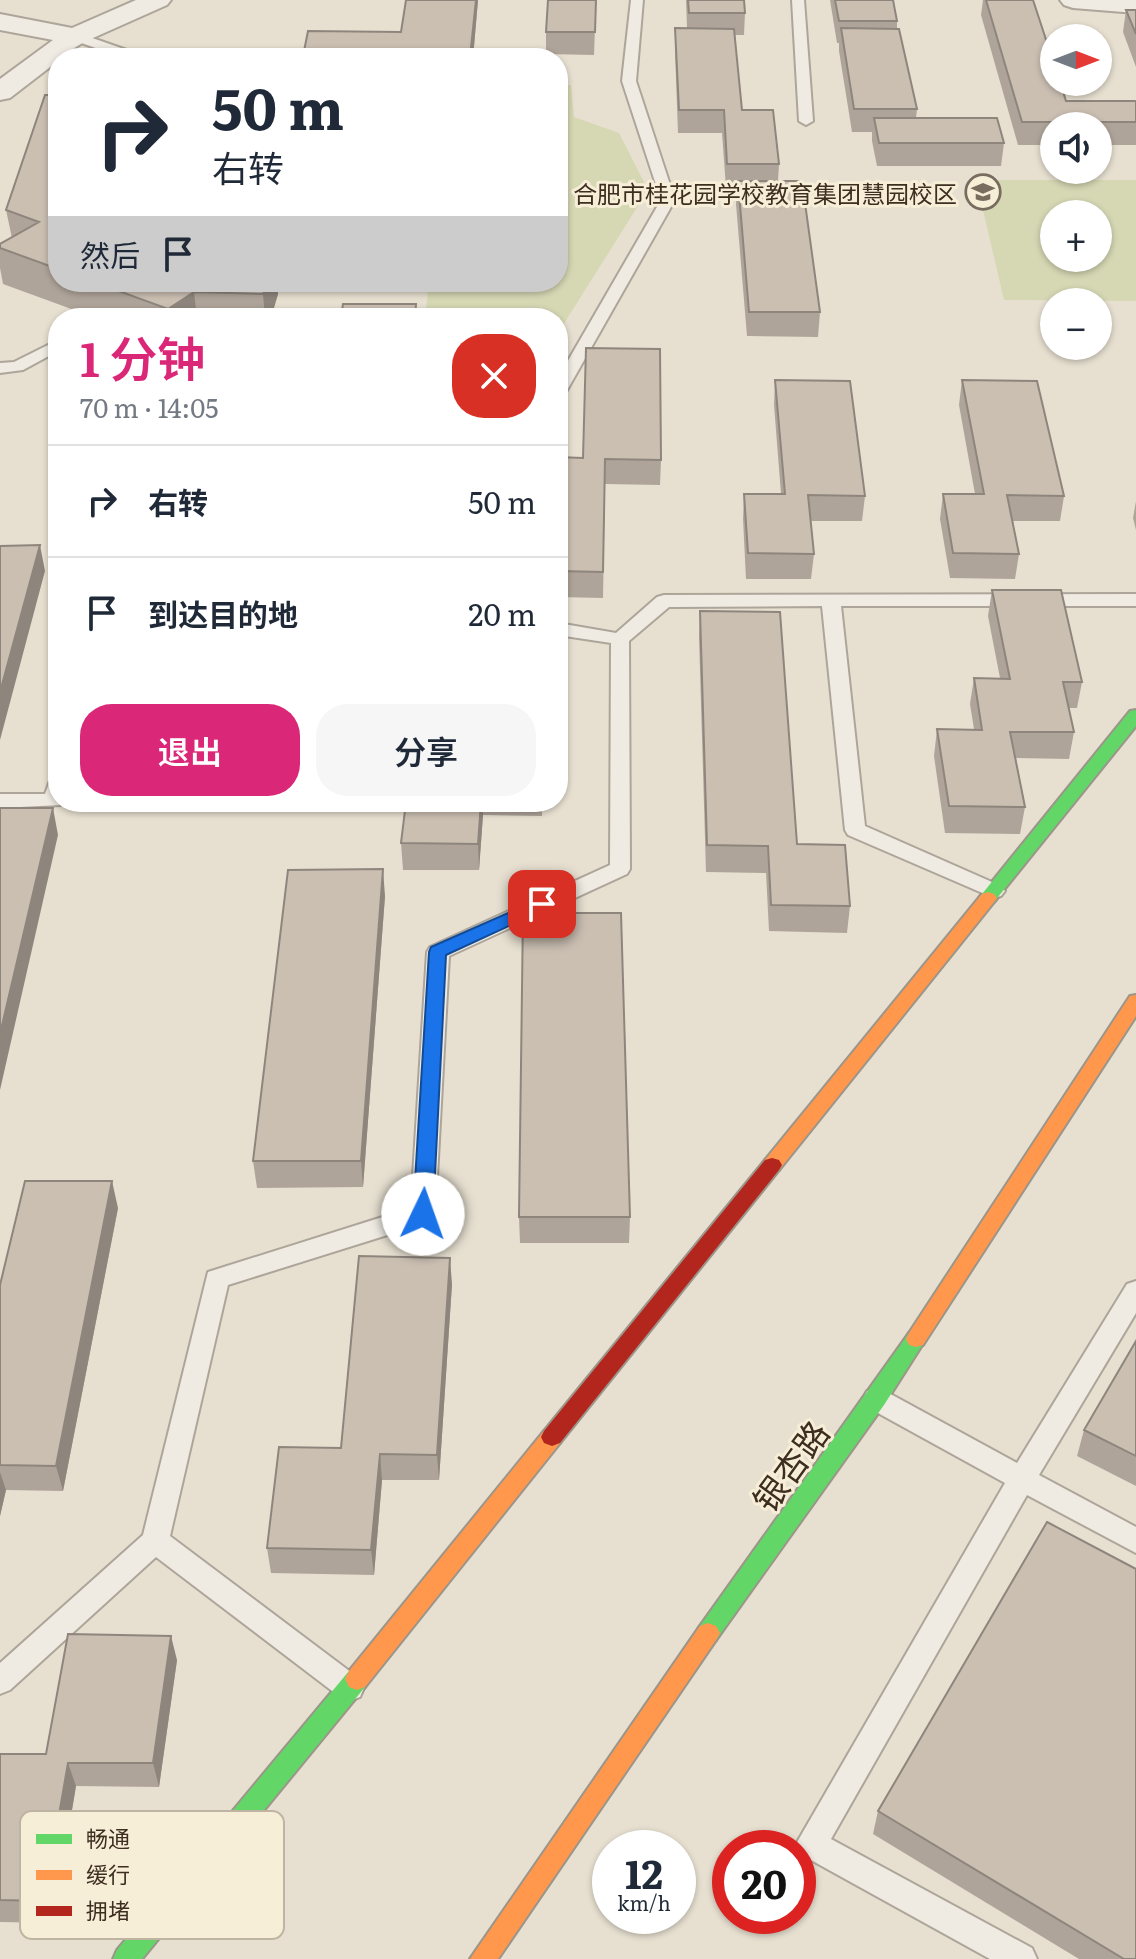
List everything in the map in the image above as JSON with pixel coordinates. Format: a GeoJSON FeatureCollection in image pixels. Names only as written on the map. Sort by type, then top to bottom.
{"type":"FeatureCollection","features":[{"type":"Feature","properties":{"kind":"street"},"geometry":{"type":"LineString","coordinates":[[59,48],[75,36],[158,0]]}},
{"type":"Feature","properties":{"kind":"street"},"geometry":{"type":"LineString","coordinates":[[1085,0],[1136,5]]}},
{"type":"Feature","properties":{"kind":"street"},"geometry":{"type":"LineString","coordinates":[[0,22],[75,36]]}},
{"type":"Feature","properties":{"kind":"street"},"geometry":{"type":"LineString","coordinates":[[0,92],[48,56]]}},
{"type":"Feature","properties":{"kind":"street"},"geometry":{"type":"LineString","coordinates":[[248,1811],[1136,715]]}},
{"type":"Feature","properties":{"kind":"street","name":"银杏路"},"geometry":{"type":"LineString","coordinates":[[483,1959],[668,1689],[876,1399],[1136,1001]]}},
{"type":"Feature","properties":{"kind":"street"},"geometry":{"type":"LineString","coordinates":[[126,1959],[143,1939]]}},
{"type":"Feature","properties":{"kind":"lane"},"geometry":{"type":"LineString","coordinates":[[568,375],[668,200],[629,81],[637,0]]}},
{"type":"Feature","properties":{"kind":"lane"},"geometry":{"type":"LineString","coordinates":[[798,0],[806,121]]}},
{"type":"Feature","properties":{"kind":"lane"},"geometry":{"type":"LineString","coordinates":[[75,36],[108,48]]}},
{"type":"Feature","properties":{"kind":"lane"},"geometry":{"type":"LineString","coordinates":[[0,368],[17,367],[48,350]]}},
{"type":"Feature","properties":{"kind":"lane"},"geometry":{"type":"LineString","coordinates":[[831,600],[855,830],[994,891]]}},
{"type":"Feature","properties":{"kind":"lane"},"geometry":{"type":"LineString","coordinates":[[0,1681],[155,1541],[217,1279],[423,1214],[438,952],[620,869],[620,639],[664,601],[1136,600]]}},
{"type":"Feature","properties":{"kind":"lane"},"geometry":{"type":"LineString","coordinates":[[568,631],[620,639]]}},
{"type":"Feature","properties":{"kind":"lane"},"geometry":{"type":"LineString","coordinates":[[0,801],[48,795]]}},
{"type":"Feature","properties":{"kind":"lane"},"geometry":{"type":"LineString","coordinates":[[1021,1959],[811,1844],[1023,1477],[1136,1291]]}},
{"type":"Feature","properties":{"kind":"lane"},"geometry":{"type":"LineString","coordinates":[[876,1399],[1136,1541]]}},
{"type":"Feature","properties":{"kind":"lane"},"geometry":{"type":"LineString","coordinates":[[155,1541],[350,1688]]}},
{"type":"Feature","properties":{"kind":"green space"},"geometry":{"type":"Polygon","coordinates":[[[568,85],[571,85],[574,117],[619,133],[648,190],[568,317],[568,308],[426,308],[428,292],[568,292],[568,85]]]}},
{"type":"Feature","properties":{"kind":"green space"},"geometry":{"type":"Polygon","coordinates":[[[976,180],[1112,184],[1112,180],[1136,180],[1136,301],[1112,301],[1112,288],[1040,288],[1040,300],[1004,300],[976,180]]]}},
{"type":"Feature","properties":{"kind":"building"},"geometry":{"type":"Polygon","coordinates":[[[406,0],[476,0],[471,48],[305,48],[308,31],[401,32],[406,0]]]}},
{"type":"Feature","properties":{"kind":"building"},"geometry":{"type":"Polygon","coordinates":[[[548,0],[596,0],[595,32],[546,32],[548,0]]]}},
{"type":"Feature","properties":{"kind":"building"},"geometry":{"type":"Polygon","coordinates":[[[688,0],[744,0],[745,13],[689,13],[688,0]]]}},
{"type":"Feature","properties":{"kind":"building"},"geometry":{"type":"Polygon","coordinates":[[[835,0],[893,0],[897,21],[839,21],[835,0]]]}},
{"type":"Feature","properties":{"kind":"building"},"geometry":{"type":"Polygon","coordinates":[[[986,0],[1033,0],[1041,24],[1040,96],[1064,96],[1066,101],[1136,101],[1136,122],[1112,122],[1112,112],[1040,112],[1040,122],[1022,122],[986,0]]]}},
{"type":"Feature","properties":{"kind":"building"},"geometry":{"type":"Polygon","coordinates":[[[1126,10],[1136,10],[1136,34],[1126,10]]]}},
{"type":"Feature","properties":{"kind":"building"},"geometry":{"type":"Polygon","coordinates":[[[675,28],[734,29],[742,110],[773,110],[779,164],[727,164],[724,110],[679,110],[675,28]]]}},
{"type":"Feature","properties":{"kind":"building"},"geometry":{"type":"Polygon","coordinates":[[[841,28],[899,29],[917,109],[854,109],[841,28]]]}},
{"type":"Feature","properties":{"kind":"building"},"geometry":{"type":"Polygon","coordinates":[[[45,95],[48,95],[48,265],[0,248],[0,244],[39,222],[6,210],[45,95]]]}},
{"type":"Feature","properties":{"kind":"building"},"geometry":{"type":"Polygon","coordinates":[[[874,118],[997,118],[1004,143],[879,143],[874,118]]]}},
{"type":"Feature","properties":{"kind":"building"},"geometry":{"type":"Polygon","coordinates":[[[738,181],[802,181],[820,312],[749,312],[738,181]]]}},
{"type":"Feature","properties":{"kind":"building"},"geometry":{"type":"Polygon","coordinates":[[[121,292],[194,292],[165,308],[121,292]]]}},
{"type":"Feature","properties":{"kind":"building"},"geometry":{"type":"Polygon","coordinates":[[[194,292],[264,292],[263,294],[194,292]]]}},
{"type":"Feature","properties":{"kind":"building"},"geometry":{"type":"Polygon","coordinates":[[[343,304],[416,304],[416,308],[342,308],[343,304]]]}},
{"type":"Feature","properties":{"kind":"building"},"geometry":{"type":"Polygon","coordinates":[[[586,348],[660,349],[661,460],[605,459],[603,572],[568,571],[568,457],[583,458],[586,348]]]}},
{"type":"Feature","properties":{"kind":"building"},"geometry":{"type":"Polygon","coordinates":[[[775,380],[850,381],[865,496],[808,495],[814,554],[748,553],[744,494],[785,494],[775,380]]]}},
{"type":"Feature","properties":{"kind":"building"},"geometry":{"type":"Polygon","coordinates":[[[962,380],[1037,381],[1064,496],[1007,495],[1019,554],[953,553],[943,494],[984,494],[962,380]]]}},
{"type":"Feature","properties":{"kind":"building"},"geometry":{"type":"Polygon","coordinates":[[[40,545],[0,692],[0,546],[40,545]]]}},
{"type":"Feature","properties":{"kind":"building"},"geometry":{"type":"Polygon","coordinates":[[[992,590],[1061,590],[1082,682],[1063,682],[1074,732],[1010,732],[1025,807],[949,806],[937,729],[982,730],[974,678],[1010,679],[992,590]]]}},
{"type":"Feature","properties":{"kind":"building"},"geometry":{"type":"Polygon","coordinates":[[[700,611],[780,612],[797,844],[845,845],[850,906],[771,905],[768,846],[707,845],[700,611]]]}},
{"type":"Feature","properties":{"kind":"building"},"geometry":{"type":"Polygon","coordinates":[[[0,808],[48,808],[48,812],[52,812],[0,1034],[0,808]]]}},
{"type":"Feature","properties":{"kind":"building"},"geometry":{"type":"Polygon","coordinates":[[[405,812],[480,812],[478,844],[401,843],[405,812]]]}},
{"type":"Feature","properties":{"kind":"building"},"geometry":{"type":"Polygon","coordinates":[[[383,869],[361,1161],[253,1161],[288,870],[383,869]]]}},
{"type":"Feature","properties":{"kind":"building"},"geometry":{"type":"Polygon","coordinates":[[[523,913],[621,913],[630,1217],[519,1217],[523,913]]]}},
{"type":"Feature","properties":{"kind":"building"},"geometry":{"type":"Polygon","coordinates":[[[25,1181],[112,1181],[56,1466],[0,1465],[0,1285],[25,1181]]]}},
{"type":"Feature","properties":{"kind":"building"},"geometry":{"type":"Polygon","coordinates":[[[359,1256],[450,1258],[437,1455],[380,1454],[371,1550],[267,1548],[279,1447],[341,1448],[359,1256]]]}},
{"type":"Feature","properties":{"kind":"building"},"geometry":{"type":"Polygon","coordinates":[[[1136,1341],[1136,1456],[1084,1430],[1136,1341]]]}},
{"type":"Feature","properties":{"kind":"building"},"geometry":{"type":"Polygon","coordinates":[[[1047,1522],[1136,1569],[1136,1959],[1124,1959],[878,1811],[1047,1522]]]}},
{"type":"Feature","properties":{"kind":"building"},"geometry":{"type":"Polygon","coordinates":[[[68,1634],[171,1636],[153,1763],[68,1763],[60,1811],[20,1811],[20,1900],[0,1900],[0,1754],[46,1754],[68,1634]]]}},
{"type":"Feature","properties":{"kind":"traffic: fast"},"geometry":{"type":"LineString","coordinates":[[988,898],[1136,715]]}},
{"type":"Feature","properties":{"kind":"traffic: fast"},"geometry":{"type":"LineString","coordinates":[[708,1633],[916,1339]]}},
{"type":"Feature","properties":{"kind":"traffic: fast"},"geometry":{"type":"LineString","coordinates":[[248,1811],[357,1679]]}},
{"type":"Feature","properties":{"kind":"traffic: fast"},"geometry":{"type":"LineString","coordinates":[[126,1959],[142,1939]]}},
{"type":"Feature","properties":{"kind":"traffic: slow"},"geometry":{"type":"LineString","coordinates":[[772,1165],[988,898]]}},
{"type":"Feature","properties":{"kind":"traffic: slow"},"geometry":{"type":"LineString","coordinates":[[916,1339],[1136,1001]]}},
{"type":"Feature","properties":{"kind":"traffic: slow"},"geometry":{"type":"LineString","coordinates":[[357,1679],[552,1437]]}},
{"type":"Feature","properties":{"kind":"traffic: slow"},"geometry":{"type":"LineString","coordinates":[[483,1959],[708,1633]]}},
{"type":"Feature","properties":{"kind":"traffic: jam"},"geometry":{"type":"LineString","coordinates":[[552,1437],[772,1165]]}},
{"type":"Feature","properties":{"kind":"place","name":"合肥市桂花园学校教育集团慧园校区"},"geometry":{"type":"Point","coordinates":[983,192]}},
{"type":"Feature","properties":{"kind":"route"},"geometry":{"type":"LineString","coordinates":[[423,1214],[438,952],[542,904]]}}]}
